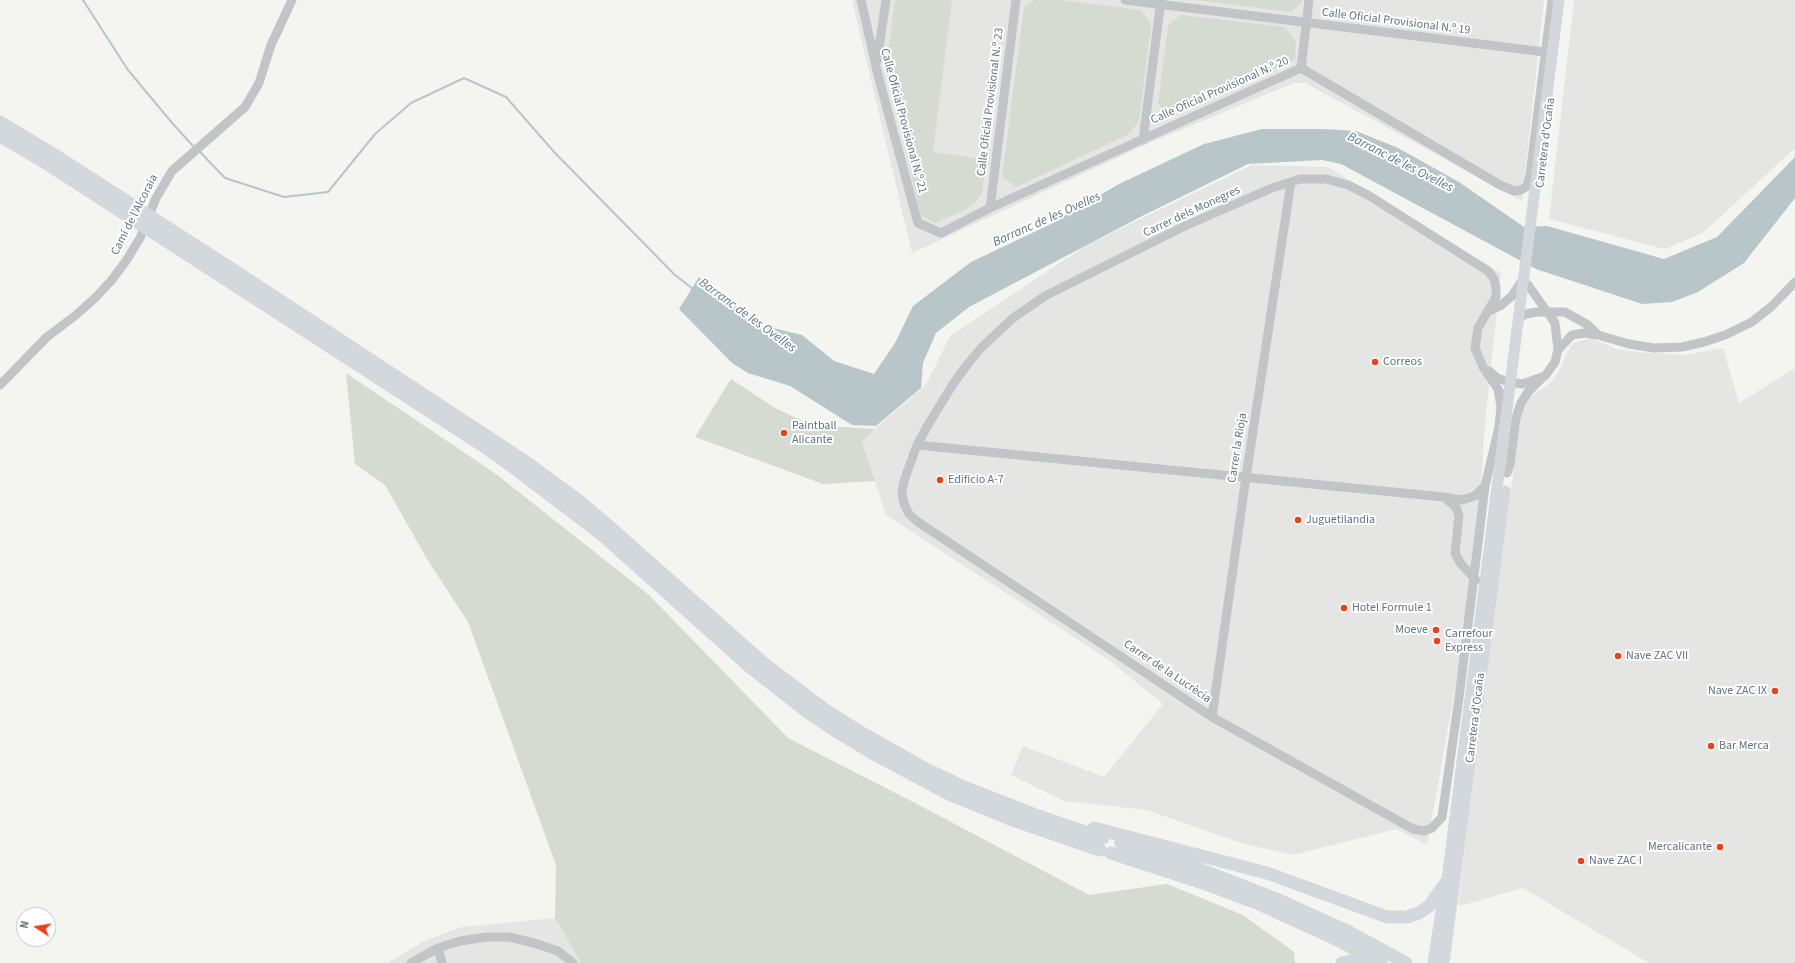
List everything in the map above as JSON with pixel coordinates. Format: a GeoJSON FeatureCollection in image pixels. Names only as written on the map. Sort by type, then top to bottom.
{"type":"FeatureCollection","features":[{"type":"Feature","properties":{"kind":"highway"},"geometry":{"type":"LineString","coordinates":[[0,122],[28,138],[139,217]]}},
{"type":"Feature","properties":{"kind":"highway"},"geometry":{"type":"LineString","coordinates":[[0,136],[139,217],[236,278],[485,447],[546,491],[606,539],[750,668],[806,711],[879,757],[949,794],[1010,820],[1186,864],[1274,898],[1347,931],[1406,963]]}},
{"type":"Feature","properties":{"kind":"highway"},"geometry":{"type":"LineString","coordinates":[[328,339],[483,432],[568,492],[651,562],[703,610],[778,675],[824,709],[860,732],[922,767],[1002,803],[1259,904],[1330,936],[1382,963]]}},
{"type":"Feature","properties":{"kind":"highway"},"geometry":{"type":"LineString","coordinates":[[922,767],[949,775],[988,792],[1063,818],[1118,835],[1267,873],[1387,917],[1407,917],[1419,913],[1429,906],[1446,881]]}},
{"type":"Feature","properties":{"kind":"highway"},"geometry":{"type":"LineString","coordinates":[[1434,963],[1444,898]]}},
{"type":"Feature","properties":{"kind":"highway"},"geometry":{"type":"LineString","coordinates":[[1342,963],[1350,961],[1365,963]]}},
{"type":"Feature","properties":{"kind":"main road","name":"Carretera d'Ocaña"},"geometry":{"type":"LineString","coordinates":[[1444,963],[1477,717],[1507,473],[1506,464],[1513,383],[1527,281],[1559,0]]}},
{"type":"Feature","properties":{"kind":"main road","name":"Carretera d'Ocaña"},"geometry":{"type":"LineString","coordinates":[[1533,220],[1564,0]]}},
{"type":"Feature","properties":{"kind":"main road","name":"Carretera d'Ocaña"},"geometry":{"type":"LineString","coordinates":[[1438,963],[1446,881],[1480,630],[1503,423],[1513,383]]}},
{"type":"Feature","properties":{"kind":"street","name":"Camí de l'Alcoraia"},"geometry":{"type":"LineString","coordinates":[[0,385],[47,337],[76,315],[111,281],[126,261],[140,238],[164,184],[172,172],[245,107],[259,83],[271,45],[292,0]]}},
{"type":"Feature","properties":{"kind":"street","name":"Calle Oficial Provisional N.º 21"},"geometry":{"type":"LineString","coordinates":[[861,0],[876,66],[918,223],[941,233]]}},
{"type":"Feature","properties":{"kind":"street"},"geometry":{"type":"LineString","coordinates":[[876,66],[886,0]]}},
{"type":"Feature","properties":{"kind":"street","name":"Calle Oficial Provisional N.º 23"},"geometry":{"type":"LineString","coordinates":[[990,208],[1016,0]]}},
{"type":"Feature","properties":{"kind":"street","name":"Calle Oficial Provisional N.º 19"},"geometry":{"type":"LineString","coordinates":[[1125,0],[1161,2],[1306,23],[1545,52]]}},
{"type":"Feature","properties":{"kind":"street"},"geometry":{"type":"LineString","coordinates":[[1301,68],[1309,0]]}},
{"type":"Feature","properties":{"kind":"street","name":"Carretera d'Ocaña"},"geometry":{"type":"LineString","coordinates":[[1521,190],[1527,186],[1530,176],[1552,0]]}},
{"type":"Feature","properties":{"kind":"street"},"geometry":{"type":"LineString","coordinates":[[1143,140],[1161,2]]}},
{"type":"Feature","properties":{"kind":"street","name":"Calle Oficial Provisional N.º 20"},"geometry":{"type":"LineString","coordinates":[[941,233],[990,208],[1301,68],[1500,185],[1514,191],[1521,190]]}},
{"type":"Feature","properties":{"kind":"street","name":"Carrer dels Monegres"},"geometry":{"type":"LineString","coordinates":[[904,504],[902,493],[904,481],[917,445],[953,384],[967,365],[997,333],[1028,307],[1045,296],[1185,226],[1272,188],[1300,179],[1326,179],[1348,185],[1368,195],[1488,271],[1494,279],[1496,297],[1478,328],[1475,338],[1475,348],[1483,367]]}},
{"type":"Feature","properties":{"kind":"street","name":"Carrer la Rioja"},"geometry":{"type":"LineString","coordinates":[[1212,717],[1246,477],[1291,182]]}},
{"type":"Feature","properties":{"kind":"street","name":"Carretera d'Ocaña"},"geometry":{"type":"LineString","coordinates":[[1487,312],[1500,306],[1527,281],[1541,305],[1548,311],[1555,323],[1558,350],[1555,362],[1538,384],[1528,392],[1521,403],[1516,418],[1510,465],[1507,473]]}},
{"type":"Feature","properties":{"kind":"street"},"geometry":{"type":"LineString","coordinates":[[1558,350],[1572,335],[1586,333],[1629,344],[1654,348],[1682,347],[1704,342],[1725,335],[1752,322],[1772,306],[1795,282]]}},
{"type":"Feature","properties":{"kind":"street"},"geometry":{"type":"LineString","coordinates":[[1522,316],[1548,311],[1565,312],[1588,325],[1598,335]]}},
{"type":"Feature","properties":{"kind":"street"},"geometry":{"type":"LineString","coordinates":[[1483,367],[1497,378],[1513,383],[1535,380],[1545,376]]}},
{"type":"Feature","properties":{"kind":"street","name":"Carretera d'Ocaña"},"geometry":{"type":"LineString","coordinates":[[1432,828],[1442,817],[1475,578],[1485,486],[1503,423],[1498,389],[1483,367]]}},
{"type":"Feature","properties":{"kind":"street"},"geometry":{"type":"LineString","coordinates":[[1498,389],[1508,406]]}},
{"type":"Feature","properties":{"kind":"street"},"geometry":{"type":"LineString","coordinates":[[917,445],[1462,500],[1475,496],[1485,486]]}},
{"type":"Feature","properties":{"kind":"street"},"geometry":{"type":"LineString","coordinates":[[1444,497],[1456,507],[1459,516],[1455,553],[1461,564],[1475,578],[1484,592]]}},
{"type":"Feature","properties":{"kind":"street","name":"Carrer de la Lucrècia"},"geometry":{"type":"LineString","coordinates":[[904,504],[909,514],[918,522],[1212,717],[1413,829],[1424,831],[1432,828]]}},
{"type":"Feature","properties":{"kind":"street","name":"Carretera d'Ocaña"},"geometry":{"type":"LineString","coordinates":[[1462,677],[1480,630]]}},
{"type":"Feature","properties":{"kind":"street","name":"Carretera d'Ocaña"},"geometry":{"type":"LineString","coordinates":[[1455,731],[1469,712],[1462,705],[1459,698]]}},
{"type":"Feature","properties":{"kind":"street"},"geometry":{"type":"LineString","coordinates":[[411,963],[438,948],[460,941],[487,937],[509,938],[534,943],[558,951],[573,963]]}},
{"type":"Feature","properties":{"kind":"street"},"geometry":{"type":"LineString","coordinates":[[438,948],[442,963]]}},
{"type":"Feature","properties":{"kind":"shaded area"},"geometry":{"type":"Polygon","coordinates":[[[852,0],[1544,0],[1522,201],[1305,83],[1294,83],[1145,145],[912,253],[852,0]]]}},
{"type":"Feature","properties":{"kind":"shaded area"},"geometry":{"type":"Polygon","coordinates":[[[895,0],[952,0],[933,152],[987,160],[982,193],[972,206],[936,223],[921,215],[886,69],[895,0]]]}},
{"type":"Feature","properties":{"kind":"shaded area"},"geometry":{"type":"Polygon","coordinates":[[[1034,0],[1059,0],[1141,10],[1151,24],[1139,121],[1129,134],[1016,187],[1002,177],[1024,8],[1034,0]]]}},
{"type":"Feature","properties":{"kind":"shaded area"},"geometry":{"type":"Polygon","coordinates":[[[1196,0],[1302,0],[1301,3],[1291,12],[1196,0]]]}},
{"type":"Feature","properties":{"kind":"shaded area"},"geometry":{"type":"Polygon","coordinates":[[[1574,0],[1795,0],[1795,148],[1703,233],[1665,249],[1549,219],[1574,0]]]}},
{"type":"Feature","properties":{"kind":"shaded area"},"geometry":{"type":"Polygon","coordinates":[[[1181,15],[1284,27],[1296,41],[1295,59],[1171,116],[1158,104],[1168,25],[1181,15]]]}},
{"type":"Feature","properties":{"kind":"shaded area"},"geometry":{"type":"Polygon","coordinates":[[[1252,165],[1328,167],[1501,273],[1485,422],[1475,578],[1427,845],[1396,829],[1293,855],[1241,843],[1147,810],[1064,801],[1011,775],[1023,746],[1104,777],[1163,704],[1109,660],[886,515],[862,440],[926,385],[950,336],[1087,245],[1252,165]]]}},
{"type":"Feature","properties":{"kind":"shaded area"},"geometry":{"type":"Polygon","coordinates":[[[1591,338],[1616,349],[1646,353],[1685,355],[1723,348],[1739,403],[1795,368],[1795,963],[1649,963],[1523,888],[1463,905],[1458,905],[1477,744],[1521,414],[1529,398],[1551,382],[1560,369],[1566,354],[1573,343],[1591,338]]]}},
{"type":"Feature","properties":{"kind":"shaded area"},"geometry":{"type":"Polygon","coordinates":[[[346,373],[496,474],[649,595],[788,738],[1089,895],[1167,884],[1243,915],[1294,952],[1295,963],[581,963],[555,918],[556,865],[468,622],[427,559],[385,485],[355,464],[346,373]]]}},
{"type":"Feature","properties":{"kind":"shaded area","name":"Paintball Alicante"},"geometry":{"type":"Polygon","coordinates":[[[731,379],[775,408],[811,425],[875,429],[862,441],[875,481],[823,484],[695,437],[731,379]]]}},
{"type":"Feature","properties":{"kind":"shaded area"},"geometry":{"type":"Polygon","coordinates":[[[555,918],[581,963],[387,963],[426,940],[462,927],[555,918]]]}},
{"type":"Feature","properties":{"kind":"water"},"geometry":{"type":"Polygon","coordinates":[[[1262,129],[1324,129],[1356,131],[1398,148],[1459,182],[1524,227],[1547,226],[1664,259],[1717,237],[1795,157],[1795,198],[1744,263],[1698,292],[1672,302],[1642,304],[1536,269],[1341,164],[1322,160],[1248,164],[1142,216],[969,307],[936,333],[923,363],[921,388],[876,426],[852,425],[790,386],[748,373],[732,363],[679,309],[699,277],[761,325],[802,335],[834,361],[874,374],[895,343],[913,306],[971,262],[1051,224],[1119,184],[1204,144],[1262,129]]]}},
{"type":"Feature","properties":{"kind":"waterway","name":"Barranc de les Ovelles"},"geometry":{"type":"LineString","coordinates":[[83,0],[128,70],[194,147]]}},
{"type":"Feature","properties":{"kind":"waterway","name":"Barranc de les Ovelles"},"geometry":{"type":"LineString","coordinates":[[199,151],[225,178],[284,197],[328,192],[375,134],[411,103],[464,78],[506,97],[555,153],[675,275],[693,289]]}},
{"type":"Feature","properties":{"kind":"place","name":"Correos"},"geometry":{"type":"Point","coordinates":[1375,362]}},
{"type":"Feature","properties":{"kind":"place","name":"Paintball Alicante"},"geometry":{"type":"Point","coordinates":[784,433]}},
{"type":"Feature","properties":{"kind":"place","name":"Edificio A-7"},"geometry":{"type":"Point","coordinates":[940,480]}},
{"type":"Feature","properties":{"kind":"place","name":"Juguetilandia"},"geometry":{"type":"Point","coordinates":[1298,520]}},
{"type":"Feature","properties":{"kind":"place","name":"Hotel Formule 1"},"geometry":{"type":"Point","coordinates":[1344,608]}},
{"type":"Feature","properties":{"kind":"place","name":"Moeve"},"geometry":{"type":"Point","coordinates":[1436,630]}},
{"type":"Feature","properties":{"kind":"place","name":"Carrefour Express"},"geometry":{"type":"Point","coordinates":[1437,641]}},
{"type":"Feature","properties":{"kind":"place","name":"Nave ZAC VII"},"geometry":{"type":"Point","coordinates":[1618,656]}},
{"type":"Feature","properties":{"kind":"place","name":"Nave ZAC IX"},"geometry":{"type":"Point","coordinates":[1775,691]}},
{"type":"Feature","properties":{"kind":"place","name":"Bar Merca"},"geometry":{"type":"Point","coordinates":[1711,746]}},
{"type":"Feature","properties":{"kind":"place","name":"Mercalicante"},"geometry":{"type":"Point","coordinates":[1720,847]}},
{"type":"Feature","properties":{"kind":"place","name":"Nave ZAC I"},"geometry":{"type":"Point","coordinates":[1581,861]}}]}
